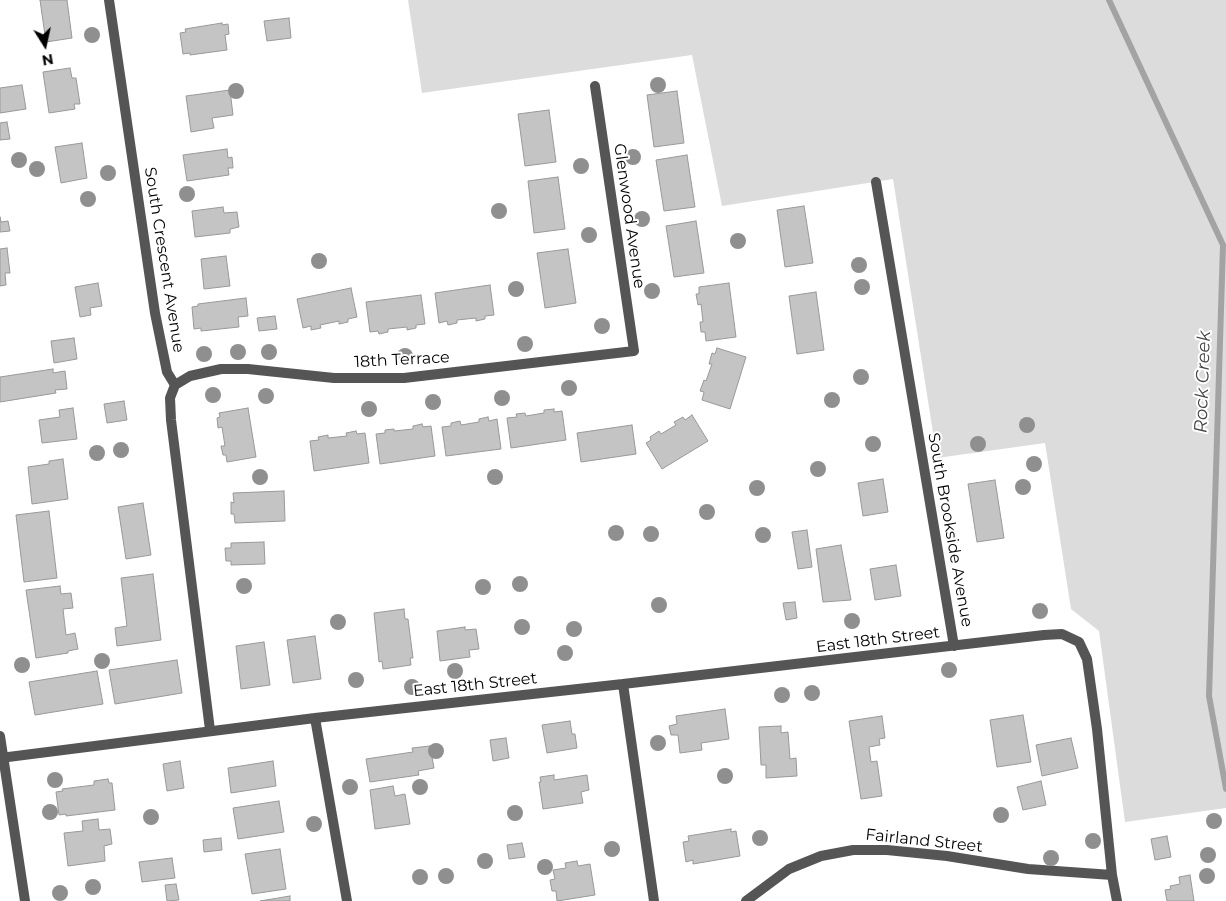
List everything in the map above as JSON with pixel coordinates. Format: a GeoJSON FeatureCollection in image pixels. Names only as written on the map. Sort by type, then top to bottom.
{"type":"FeatureCollection","features":[{"type":"Feature","properties":{"kind":"street","name":"South Crescent Avenue"},"geometry":{"type":"LineString","coordinates":[[109,0],[154,313],[167,372],[175,385]]}},
{"type":"Feature","properties":{"kind":"street","name":"Glenwood Avenue"},"geometry":{"type":"LineString","coordinates":[[595,86],[634,350]]}},
{"type":"Feature","properties":{"kind":"street","name":"South Brookside Avenue"},"geometry":{"type":"LineString","coordinates":[[876,182],[954,646],[1062,634],[1079,642],[1087,659],[1097,729],[1112,875],[1117,901]]}},
{"type":"Feature","properties":{"kind":"street","name":"18th Terrace"},"geometry":{"type":"LineString","coordinates":[[175,385],[190,376],[221,369],[248,369],[334,378],[404,378],[634,350]]}},
{"type":"Feature","properties":{"kind":"street"},"geometry":{"type":"LineString","coordinates":[[175,385],[170,398],[171,420],[210,730]]}},
{"type":"Feature","properties":{"kind":"street","name":"East 18th Street"},"geometry":{"type":"LineString","coordinates":[[2,758],[210,730],[954,646]]}},
{"type":"Feature","properties":{"kind":"street"},"geometry":{"type":"LineString","coordinates":[[623,684],[654,901]]}},
{"type":"Feature","properties":{"kind":"street"},"geometry":{"type":"LineString","coordinates":[[315,718],[347,901]]}},
{"type":"Feature","properties":{"kind":"street"},"geometry":{"type":"LineString","coordinates":[[0,736],[25,901]]}},
{"type":"Feature","properties":{"kind":"street","name":"Fairland Street"},"geometry":{"type":"LineString","coordinates":[[746,901],[789,869],[821,856],[853,850],[887,850],[947,856],[1028,869],[1112,875]]}},
{"type":"Feature","properties":{"kind":"shaded area"},"geometry":{"type":"Polygon","coordinates":[[[408,0],[1226,0],[1226,808],[1125,822],[1099,631],[1071,609],[1045,443],[937,458],[893,179],[722,206],[692,55],[422,93],[408,0]]]}},
{"type":"Feature","properties":{"kind":"building"},"geometry":{"type":"Polygon","coordinates":[[[40,0],[67,0],[72,38],[46,42],[40,0]]]}},
{"type":"Feature","properties":{"kind":"building"},"geometry":{"type":"Polygon","coordinates":[[[289,18],[291,38],[267,41],[264,21],[289,18]]]}},
{"type":"Feature","properties":{"kind":"building"},"geometry":{"type":"Polygon","coordinates":[[[222,23],[222,25],[228,24],[229,34],[225,35],[227,50],[190,55],[190,53],[183,54],[180,33],[186,32],[185,29],[222,23]]]}},
{"type":"Feature","properties":{"kind":"building"},"geometry":{"type":"Polygon","coordinates":[[[70,68],[72,78],[76,78],[80,104],[74,104],[75,109],[49,113],[43,72],[70,68]]]}},
{"type":"Feature","properties":{"kind":"building"},"geometry":{"type":"Polygon","coordinates":[[[22,85],[26,109],[0,113],[0,88],[22,85]]]}},
{"type":"Feature","properties":{"kind":"building"},"geometry":{"type":"Polygon","coordinates":[[[230,90],[233,115],[212,118],[214,128],[191,132],[186,96],[230,90]]]}},
{"type":"Feature","properties":{"kind":"building"},"geometry":{"type":"Polygon","coordinates":[[[677,91],[684,143],[654,147],[647,95],[677,91]]]}},
{"type":"Feature","properties":{"kind":"building"},"geometry":{"type":"Polygon","coordinates":[[[549,110],[556,162],[525,166],[518,114],[549,110]]]}},
{"type":"Feature","properties":{"kind":"building"},"geometry":{"type":"Polygon","coordinates":[[[7,122],[10,139],[0,140],[0,123],[7,122]]]}},
{"type":"Feature","properties":{"kind":"building"},"geometry":{"type":"Polygon","coordinates":[[[82,143],[87,178],[61,183],[55,147],[82,143]]]}},
{"type":"Feature","properties":{"kind":"building"},"geometry":{"type":"Polygon","coordinates":[[[227,149],[228,158],[232,157],[233,168],[228,168],[229,175],[187,181],[183,155],[227,149]]]}},
{"type":"Feature","properties":{"kind":"building"},"geometry":{"type":"Polygon","coordinates":[[[687,155],[695,207],[664,211],[656,160],[687,155]]]}},
{"type":"Feature","properties":{"kind":"building"},"geometry":{"type":"Polygon","coordinates":[[[558,177],[565,229],[534,233],[528,181],[558,177]]]}},
{"type":"Feature","properties":{"kind":"building"},"geometry":{"type":"Polygon","coordinates":[[[804,206],[813,263],[785,267],[777,210],[804,206]]]}},
{"type":"Feature","properties":{"kind":"building"},"geometry":{"type":"Polygon","coordinates":[[[223,207],[224,213],[237,212],[239,227],[230,229],[230,233],[195,237],[192,211],[223,207]]]}},
{"type":"Feature","properties":{"kind":"building"},"geometry":{"type":"Polygon","coordinates":[[[0,217],[1,222],[8,221],[10,231],[0,232],[0,217]]]}},
{"type":"Feature","properties":{"kind":"building"},"geometry":{"type":"Polygon","coordinates":[[[696,221],[704,273],[674,277],[666,226],[696,221]]]}},
{"type":"Feature","properties":{"kind":"building"},"geometry":{"type":"Polygon","coordinates":[[[7,248],[10,273],[5,273],[6,285],[0,286],[0,249],[7,248]]]}},
{"type":"Feature","properties":{"kind":"building"},"geometry":{"type":"Polygon","coordinates":[[[568,249],[576,303],[545,308],[537,253],[568,249]]]}},
{"type":"Feature","properties":{"kind":"building"},"geometry":{"type":"Polygon","coordinates":[[[226,256],[230,286],[204,289],[201,259],[226,256]]]}},
{"type":"Feature","properties":{"kind":"building"},"geometry":{"type":"Polygon","coordinates":[[[98,283],[102,306],[90,308],[91,315],[80,317],[75,287],[98,283]]]}},
{"type":"Feature","properties":{"kind":"building"},"geometry":{"type":"Polygon","coordinates":[[[729,283],[736,337],[706,341],[705,332],[701,332],[700,322],[703,322],[701,304],[698,305],[696,294],[699,294],[699,287],[729,283]]]}},
{"type":"Feature","properties":{"kind":"building"},"geometry":{"type":"Polygon","coordinates":[[[490,285],[494,315],[485,316],[485,319],[476,321],[476,318],[457,320],[457,323],[448,325],[447,321],[439,323],[435,293],[490,285]]]}},
{"type":"Feature","properties":{"kind":"building"},"geometry":{"type":"Polygon","coordinates":[[[351,288],[357,317],[339,324],[339,321],[320,325],[321,328],[311,330],[311,326],[303,328],[297,299],[351,288]]]}},
{"type":"Feature","properties":{"kind":"building"},"geometry":{"type":"Polygon","coordinates":[[[816,292],[824,350],[797,354],[789,296],[816,292]]]}},
{"type":"Feature","properties":{"kind":"building"},"geometry":{"type":"Polygon","coordinates":[[[421,295],[425,324],[416,325],[416,328],[407,330],[407,327],[388,329],[388,332],[379,334],[378,331],[370,332],[366,302],[421,295]]]}},
{"type":"Feature","properties":{"kind":"building"},"geometry":{"type":"Polygon","coordinates":[[[246,298],[248,316],[238,317],[239,327],[201,331],[201,328],[194,329],[192,307],[198,306],[198,304],[246,298]]]}},
{"type":"Feature","properties":{"kind":"building"},"geometry":{"type":"Polygon","coordinates":[[[275,316],[277,329],[259,331],[257,318],[275,316]]]}},
{"type":"Feature","properties":{"kind":"building"},"geometry":{"type":"Polygon","coordinates":[[[74,338],[77,359],[54,363],[51,341],[74,338]]]}},
{"type":"Feature","properties":{"kind":"building"},"geometry":{"type":"Polygon","coordinates":[[[717,348],[746,357],[730,409],[702,400],[704,392],[700,391],[712,364],[709,364],[712,353],[715,354],[717,348]]]}},
{"type":"Feature","properties":{"kind":"building"},"geometry":{"type":"Polygon","coordinates":[[[53,369],[53,373],[65,371],[67,389],[55,390],[56,393],[0,402],[0,377],[53,369]]]}},
{"type":"Feature","properties":{"kind":"building"},"geometry":{"type":"Polygon","coordinates":[[[124,401],[127,420],[107,423],[104,404],[124,401]]]}},
{"type":"Feature","properties":{"kind":"building"},"geometry":{"type":"Polygon","coordinates":[[[73,408],[77,439],[42,443],[39,420],[60,417],[59,410],[73,408]]]}},
{"type":"Feature","properties":{"kind":"building"},"geometry":{"type":"Polygon","coordinates":[[[248,408],[256,457],[227,462],[226,455],[223,455],[221,446],[225,446],[222,427],[218,428],[217,418],[220,417],[219,413],[248,408]]]}},
{"type":"Feature","properties":{"kind":"building"},"geometry":{"type":"Polygon","coordinates":[[[554,409],[554,412],[562,411],[566,440],[511,448],[507,418],[517,417],[516,414],[525,413],[526,416],[554,409]]]}},
{"type":"Feature","properties":{"kind":"building"},"geometry":{"type":"Polygon","coordinates":[[[692,415],[708,441],[662,469],[646,443],[651,440],[650,437],[659,431],[661,434],[676,425],[674,422],[683,417],[685,420],[692,415]]]}},
{"type":"Feature","properties":{"kind":"building"},"geometry":{"type":"Polygon","coordinates":[[[488,417],[489,421],[497,419],[501,449],[446,456],[442,427],[451,426],[451,423],[460,421],[461,425],[479,422],[479,419],[488,417]]]}},
{"type":"Feature","properties":{"kind":"building"},"geometry":{"type":"Polygon","coordinates":[[[422,424],[423,427],[431,426],[435,456],[380,464],[376,434],[385,433],[385,430],[413,429],[413,426],[422,424]]]}},
{"type":"Feature","properties":{"kind":"building"},"geometry":{"type":"Polygon","coordinates":[[[632,425],[636,454],[581,462],[577,433],[632,425]]]}},
{"type":"Feature","properties":{"kind":"building"},"geometry":{"type":"Polygon","coordinates":[[[356,431],[357,434],[365,433],[369,463],[314,471],[310,441],[319,440],[318,437],[328,435],[328,438],[347,436],[346,433],[356,431]]]}},
{"type":"Feature","properties":{"kind":"building"},"geometry":{"type":"Polygon","coordinates":[[[63,459],[68,499],[32,504],[28,467],[49,464],[49,461],[63,459]]]}},
{"type":"Feature","properties":{"kind":"building"},"geometry":{"type":"Polygon","coordinates":[[[883,479],[888,512],[863,516],[858,483],[883,479]]]}},
{"type":"Feature","properties":{"kind":"building"},"geometry":{"type":"Polygon","coordinates":[[[995,480],[1004,538],[977,542],[968,484],[995,480]]]}},
{"type":"Feature","properties":{"kind":"building"},"geometry":{"type":"Polygon","coordinates":[[[284,491],[285,521],[235,523],[234,514],[231,514],[231,502],[234,503],[233,493],[284,491]]]}},
{"type":"Feature","properties":{"kind":"building"},"geometry":{"type":"Polygon","coordinates":[[[143,503],[151,555],[126,559],[118,507],[143,503]]]}},
{"type":"Feature","properties":{"kind":"building"},"geometry":{"type":"Polygon","coordinates":[[[49,511],[57,578],[24,582],[16,515],[49,511]]]}},
{"type":"Feature","properties":{"kind":"building"},"geometry":{"type":"Polygon","coordinates":[[[807,530],[812,567],[798,569],[792,532],[807,530]]]}},
{"type":"Feature","properties":{"kind":"building"},"geometry":{"type":"Polygon","coordinates":[[[264,542],[265,564],[231,565],[231,561],[226,561],[225,548],[231,548],[231,543],[264,542]]]}},
{"type":"Feature","properties":{"kind":"building"},"geometry":{"type":"Polygon","coordinates":[[[841,545],[851,600],[823,602],[816,549],[841,545]]]}},
{"type":"Feature","properties":{"kind":"building"},"geometry":{"type":"Polygon","coordinates":[[[896,565],[901,596],[875,600],[870,569],[896,565]]]}},
{"type":"Feature","properties":{"kind":"building"},"geometry":{"type":"Polygon","coordinates":[[[153,574],[161,640],[117,646],[115,628],[127,626],[121,578],[153,574]]]}},
{"type":"Feature","properties":{"kind":"building"},"geometry":{"type":"Polygon","coordinates":[[[60,586],[61,594],[71,593],[73,608],[63,609],[66,635],[75,633],[78,649],[68,651],[68,653],[36,658],[26,590],[60,586]]]}},
{"type":"Feature","properties":{"kind":"building"},"geometry":{"type":"Polygon","coordinates":[[[795,602],[797,618],[786,620],[783,603],[795,602]]]}},
{"type":"Feature","properties":{"kind":"building"},"geometry":{"type":"Polygon","coordinates":[[[404,609],[405,619],[408,619],[413,658],[410,658],[411,665],[383,669],[382,661],[379,662],[374,613],[404,609]]]}},
{"type":"Feature","properties":{"kind":"building"},"geometry":{"type":"Polygon","coordinates":[[[465,627],[465,630],[476,629],[479,649],[469,650],[470,657],[440,661],[437,631],[465,627]]]}},
{"type":"Feature","properties":{"kind":"building"},"geometry":{"type":"Polygon","coordinates":[[[315,636],[321,679],[293,683],[287,640],[315,636]]]}},
{"type":"Feature","properties":{"kind":"building"},"geometry":{"type":"Polygon","coordinates":[[[264,642],[270,685],[241,689],[236,646],[264,642]]]}},
{"type":"Feature","properties":{"kind":"building"},"geometry":{"type":"Polygon","coordinates":[[[177,660],[182,693],[115,704],[109,670],[177,660]]]}},
{"type":"Feature","properties":{"kind":"building"},"geometry":{"type":"Polygon","coordinates":[[[97,671],[103,704],[35,715],[29,682],[97,671]]]}},
{"type":"Feature","properties":{"kind":"building"},"geometry":{"type":"Polygon","coordinates":[[[725,709],[729,739],[701,743],[702,750],[680,753],[678,735],[671,735],[669,726],[677,724],[676,716],[725,709]]]}},
{"type":"Feature","properties":{"kind":"building"},"geometry":{"type":"Polygon","coordinates":[[[1023,715],[1031,762],[997,767],[990,720],[1023,715]]]}},
{"type":"Feature","properties":{"kind":"building"},"geometry":{"type":"Polygon","coordinates":[[[882,716],[885,738],[879,739],[880,745],[869,747],[871,762],[877,761],[882,796],[861,799],[849,721],[882,716]]]}},
{"type":"Feature","properties":{"kind":"building"},"geometry":{"type":"Polygon","coordinates":[[[570,721],[572,734],[575,734],[577,748],[547,753],[542,725],[570,721]]]}},
{"type":"Feature","properties":{"kind":"building"},"geometry":{"type":"Polygon","coordinates":[[[781,726],[781,733],[788,732],[790,759],[796,758],[797,776],[766,778],[766,765],[761,765],[759,727],[781,726]]]}},
{"type":"Feature","properties":{"kind":"building"},"geometry":{"type":"Polygon","coordinates":[[[506,738],[509,758],[493,761],[490,740],[506,738]]]}},
{"type":"Feature","properties":{"kind":"building"},"geometry":{"type":"Polygon","coordinates":[[[1071,738],[1078,768],[1042,776],[1036,745],[1071,738]]]}},
{"type":"Feature","properties":{"kind":"building"},"geometry":{"type":"Polygon","coordinates":[[[430,746],[434,768],[418,771],[419,775],[370,782],[366,759],[413,752],[412,748],[430,746]]]}},
{"type":"Feature","properties":{"kind":"building"},"geometry":{"type":"Polygon","coordinates":[[[180,761],[184,788],[167,791],[163,764],[180,761]]]}},
{"type":"Feature","properties":{"kind":"building"},"geometry":{"type":"Polygon","coordinates":[[[273,761],[276,786],[231,793],[228,768],[273,761]]]}},
{"type":"Feature","properties":{"kind":"building"},"geometry":{"type":"Polygon","coordinates":[[[554,775],[554,780],[587,775],[589,790],[581,792],[583,803],[543,809],[540,777],[554,775]]]}},
{"type":"Feature","properties":{"kind":"building"},"geometry":{"type":"Polygon","coordinates":[[[108,779],[109,783],[112,783],[115,810],[66,816],[66,814],[59,815],[56,792],[63,791],[62,789],[94,785],[94,781],[108,779]]]}},
{"type":"Feature","properties":{"kind":"building"},"geometry":{"type":"Polygon","coordinates":[[[1041,781],[1046,805],[1023,810],[1017,787],[1041,781]]]}},
{"type":"Feature","properties":{"kind":"building"},"geometry":{"type":"Polygon","coordinates":[[[393,786],[395,796],[405,794],[410,824],[375,829],[370,790],[393,786]]]}},
{"type":"Feature","properties":{"kind":"building"},"geometry":{"type":"Polygon","coordinates":[[[279,801],[284,832],[238,839],[233,808],[279,801]]]}},
{"type":"Feature","properties":{"kind":"building"},"geometry":{"type":"Polygon","coordinates":[[[98,819],[99,830],[110,829],[112,844],[104,846],[105,861],[68,866],[64,833],[83,831],[82,821],[98,819]]]}},
{"type":"Feature","properties":{"kind":"building"},"geometry":{"type":"Polygon","coordinates":[[[731,829],[731,832],[736,831],[740,856],[693,864],[693,860],[686,862],[683,842],[689,841],[688,836],[731,829]]]}},
{"type":"Feature","properties":{"kind":"building"},"geometry":{"type":"Polygon","coordinates":[[[1167,836],[1171,857],[1155,860],[1151,839],[1167,836]]]}},
{"type":"Feature","properties":{"kind":"building"},"geometry":{"type":"Polygon","coordinates":[[[221,838],[222,850],[204,852],[203,840],[221,838]]]}},
{"type":"Feature","properties":{"kind":"building"},"geometry":{"type":"Polygon","coordinates":[[[522,843],[525,857],[509,859],[507,845],[522,843]]]}},
{"type":"Feature","properties":{"kind":"building"},"geometry":{"type":"Polygon","coordinates":[[[280,849],[286,889],[252,894],[245,854],[280,849]]]}},
{"type":"Feature","properties":{"kind":"building"},"geometry":{"type":"Polygon","coordinates":[[[172,858],[175,878],[142,882],[139,862],[172,858]]]}},
{"type":"Feature","properties":{"kind":"building"},"geometry":{"type":"Polygon","coordinates":[[[577,861],[578,866],[590,864],[595,895],[557,901],[556,891],[552,891],[550,880],[555,879],[553,870],[566,868],[565,863],[577,861]]]}},
{"type":"Feature","properties":{"kind":"building"},"geometry":{"type":"Polygon","coordinates":[[[1190,875],[1194,901],[1167,901],[1165,890],[1171,889],[1170,886],[1180,884],[1179,877],[1190,875]]]}},
{"type":"Feature","properties":{"kind":"building"},"geometry":{"type":"Polygon","coordinates":[[[176,884],[179,900],[167,901],[165,885],[176,884]]]}},
{"type":"Feature","properties":{"kind":"building"},"geometry":{"type":"Polygon","coordinates":[[[290,896],[290,901],[260,901],[290,896]]]}},
{"type":"Feature","properties":{"kind":"waterway","name":"Rock Creek"},"geometry":{"type":"LineString","coordinates":[[1109,0],[1223,245],[1209,696],[1226,789]]}}]}
